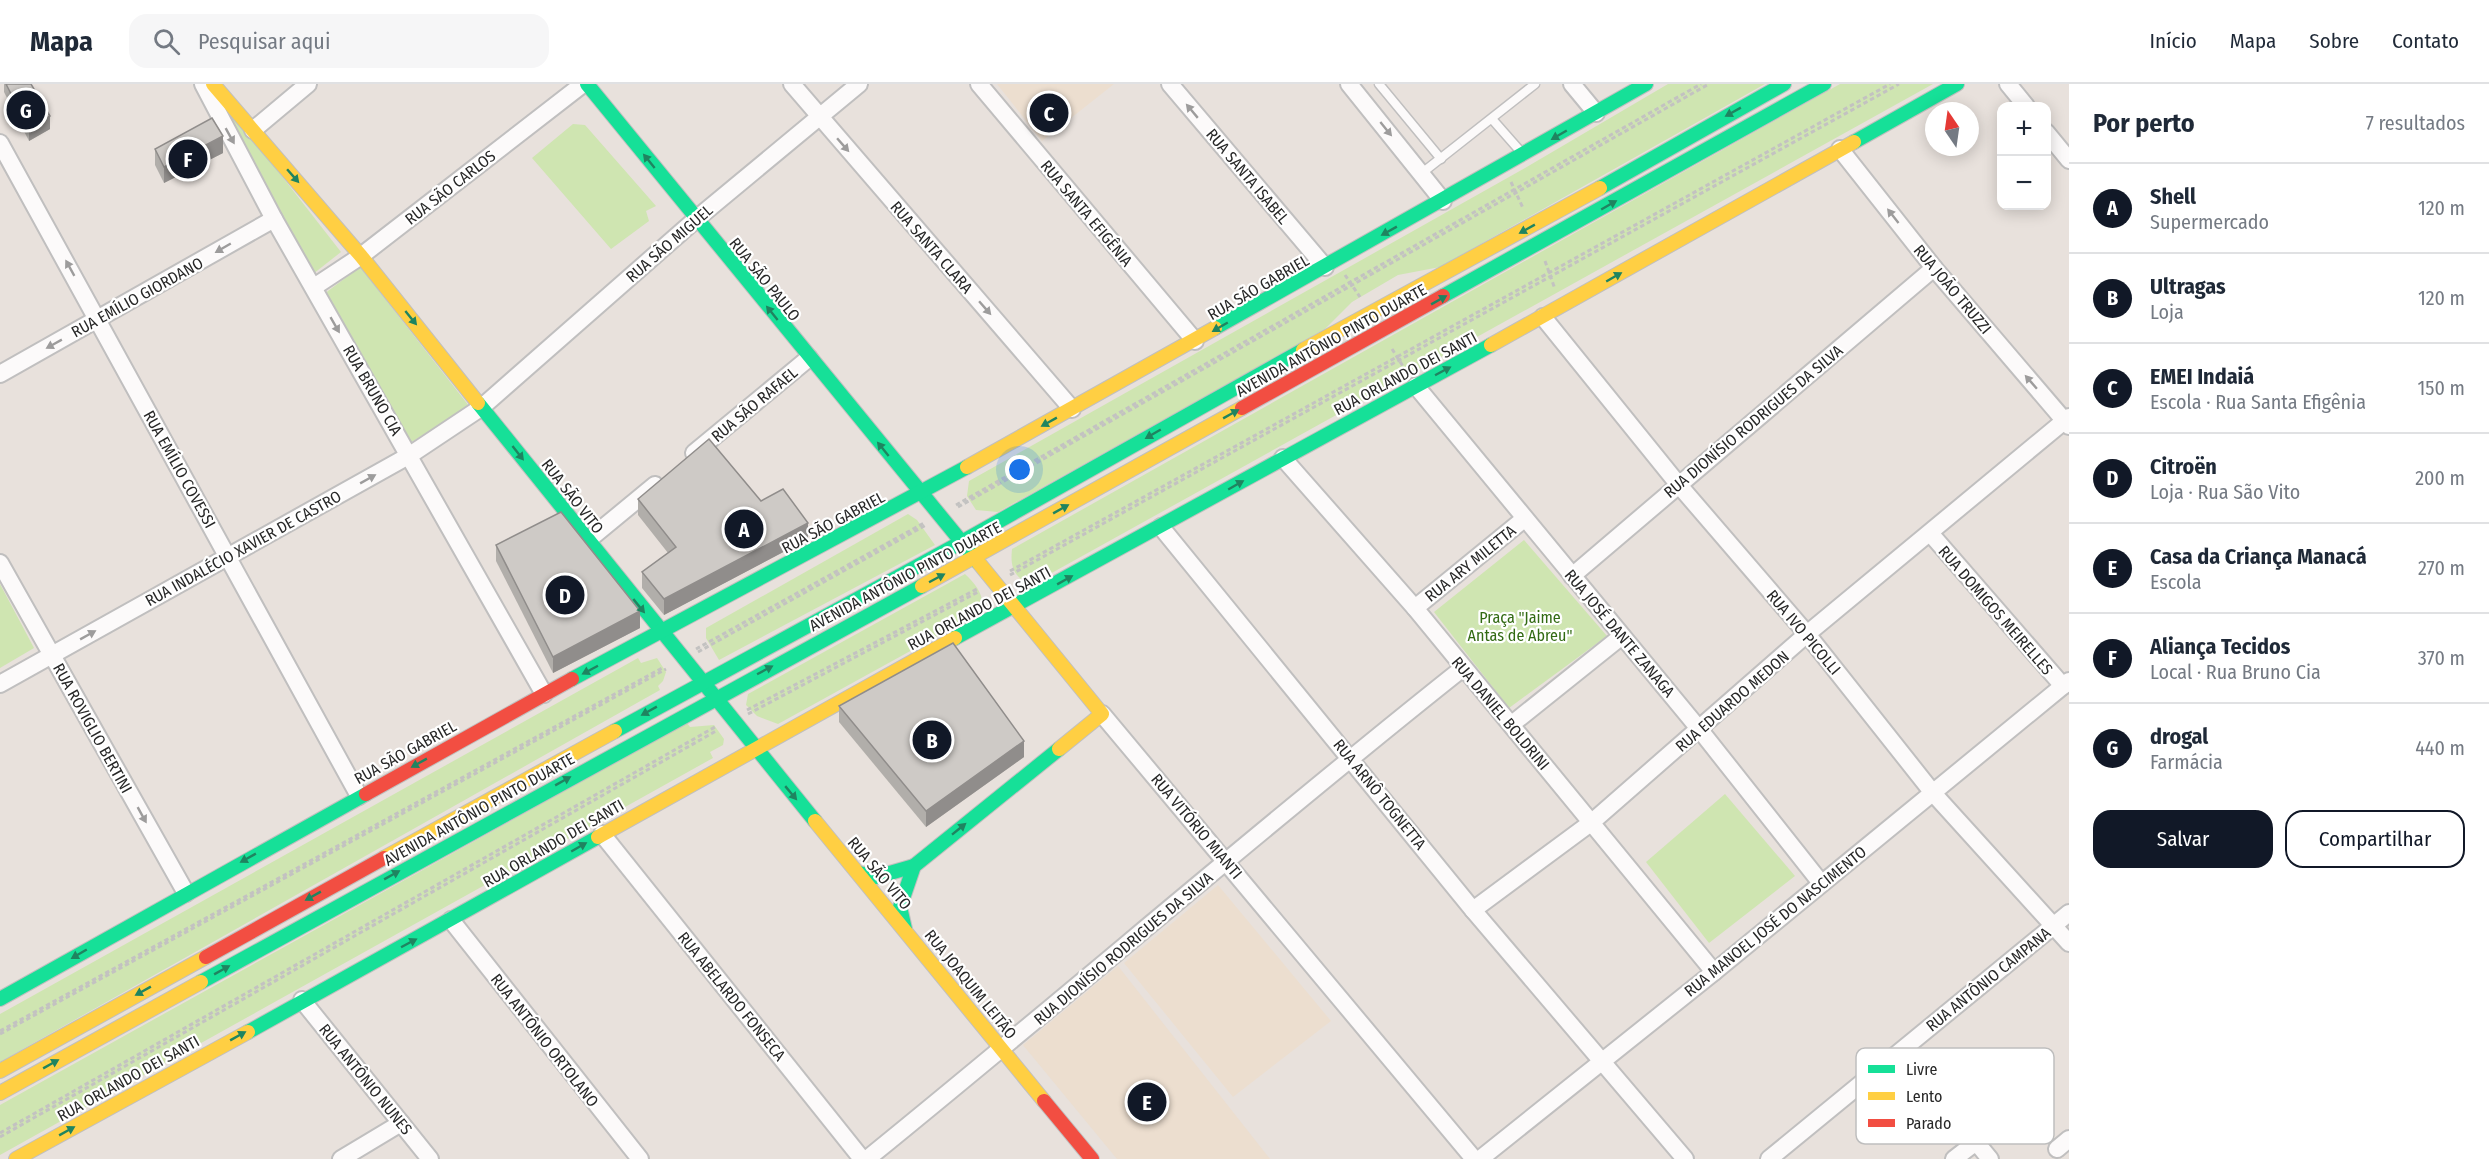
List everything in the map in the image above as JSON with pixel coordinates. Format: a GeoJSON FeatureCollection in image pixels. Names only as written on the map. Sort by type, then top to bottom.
{"type":"FeatureCollection","features":[{"type":"Feature","properties":{"kind":"main road","name":"RUA SÃO VITO"},"geometry":{"type":"LineString","coordinates":[[213,84],[361,256],[713,698],[906,930]]}},
{"type":"Feature","properties":{"kind":"main road","name":"RUA SÃO PAULO"},"geometry":{"type":"LineString","coordinates":[[585,84],[920,494]]}},
{"type":"Feature","properties":{"kind":"main road","name":"RUA SÃO GABRIEL"},"geometry":{"type":"LineString","coordinates":[[2,993],[544,694],[920,494],[1443,201],[1646,84]]}},
{"type":"Feature","properties":{"kind":"main road","name":"AVENIDA ANTÔNIO PINTO DUARTE"},"geometry":{"type":"LineString","coordinates":[[0,1071],[701,682],[960,543],[1273,366],[1531,227],[1784,84]]}},
{"type":"Feature","properties":{"kind":"main road","name":"AVENIDA ANTÔNIO PINTO DUARTE"},"geometry":{"type":"LineString","coordinates":[[0,1093],[713,698],[973,558],[1824,84]]}},
{"type":"Feature","properties":{"kind":"main road","name":"RUA ORLANDO DEI SANTI"},"geometry":{"type":"LineString","coordinates":[[16,1159],[451,920],[754,748],[1543,317],[1957,84]]}},
{"type":"Feature","properties":{"kind":"main road","name":"RUA VITÓRIO MIANTI"},"geometry":{"type":"LineString","coordinates":[[920,494],[1102,714]]}},
{"type":"Feature","properties":{"kind":"main road"},"geometry":{"type":"LineString","coordinates":[[859,873],[876,876],[914,866],[1102,714]]}},
{"type":"Feature","properties":{"kind":"main road","name":"RUA JOAQUIM LEITÃO"},"geometry":{"type":"LineString","coordinates":[[914,866],[900,907],[906,930],[1092,1159]]}},
{"type":"Feature","properties":{"kind":"street","name":"RUA BRUNO CIA"},"geometry":{"type":"LineString","coordinates":[[203,84],[274,219],[544,694]]}},
{"type":"Feature","properties":{"kind":"street"},"geometry":{"type":"LineString","coordinates":[[253,130],[308,84]]}},
{"type":"Feature","properties":{"kind":"street","name":"RUA SÃO CARLOS"},"geometry":{"type":"LineString","coordinates":[[314,287],[361,256],[585,84]]}},
{"type":"Feature","properties":{"kind":"street","name":"RUA SANTA CLARA"},"geometry":{"type":"LineString","coordinates":[[792,84],[1072,409]]}},
{"type":"Feature","properties":{"kind":"street","name":"RUA SÃO MIGUEL"},"geometry":{"type":"LineString","coordinates":[[482,407],[695,220],[859,84]]}},
{"type":"Feature","properties":{"kind":"street","name":"RUA SANTA EFIGÊNIA"},"geometry":{"type":"LineString","coordinates":[[980,84],[1195,341]]}},
{"type":"Feature","properties":{"kind":"street","name":"RUA SANTA ISABEL"},"geometry":{"type":"LineString","coordinates":[[1170,84],[1325,267]]}},
{"type":"Feature","properties":{"kind":"street"},"geometry":{"type":"LineString","coordinates":[[1349,84],[1443,201]]}},
{"type":"Feature","properties":{"kind":"street"},"geometry":{"type":"LineString","coordinates":[[1572,84],[1596,113]]}},
{"type":"Feature","properties":{"kind":"street"},"geometry":{"type":"LineString","coordinates":[[2008,84],[2023,102]]}},
{"type":"Feature","properties":{"kind":"street"},"geometry":{"type":"LineString","coordinates":[[2051,138],[2069,160]]}},
{"type":"Feature","properties":{"kind":"street","name":"RUA EMÍLIO COVESSI"},"geometry":{"type":"LineString","coordinates":[[0,143],[359,796]]}},
{"type":"Feature","properties":{"kind":"street","name":"RUA JOÃO TRUZZI"},"geometry":{"type":"LineString","coordinates":[[1840,149],[1935,268],[2067,421]]}},
{"type":"Feature","properties":{"kind":"street","name":"RUA EMÍLIO GIORDANO"},"geometry":{"type":"LineString","coordinates":[[0,374],[274,219]]}},
{"type":"Feature","properties":{"kind":"street","name":"RUA DIONÍSIO RODRIGUES DA SILVA"},"geometry":{"type":"LineString","coordinates":[[1572,576],[1935,268]]}},
{"type":"Feature","properties":{"kind":"street","name":"RUA IVO PICOLLI"},"geometry":{"type":"LineString","coordinates":[[1543,317],[1678,484],[1807,634],[1933,793],[2069,943]]}},
{"type":"Feature","properties":{"kind":"street","name":"RUA SÃO RAFAEL"},"geometry":{"type":"LineString","coordinates":[[588,541],[809,358]]}},
{"type":"Feature","properties":{"kind":"street","name":"RUA JOSÉ DANTE ZANAGA"},"geometry":{"type":"LineString","coordinates":[[1416,386],[1700,730],[1821,883]]}},
{"type":"Feature","properties":{"kind":"street","name":"RUA INDALÉCIO XAVIER DE CASTRO"},"geometry":{"type":"LineString","coordinates":[[0,684],[410,455],[482,407]]}},
{"type":"Feature","properties":{"kind":"street","name":"RUA EDUARDO MEDON"},"geometry":{"type":"LineString","coordinates":[[1473,910],[1592,822],[1700,730],[1807,634],[2067,421]]}},
{"type":"Feature","properties":{"kind":"street","name":"RUA DANIEL BOLDRINI"},"geometry":{"type":"LineString","coordinates":[[1283,458],[1415,608],[1714,972]]}},
{"type":"Feature","properties":{"kind":"street","name":"RUA ARY MILETTA"},"geometry":{"type":"LineString","coordinates":[[1415,608],[1524,519]]}},
{"type":"Feature","properties":{"kind":"street","name":"RUA ARNÔ TOGNETTA"},"geometry":{"type":"LineString","coordinates":[[1161,527],[1351,757],[1473,910],[1685,1159]]}},
{"type":"Feature","properties":{"kind":"street","name":"RUA DOMIGOS MEIRELLES"},"geometry":{"type":"LineString","coordinates":[[1930,533],[2066,684]]}},
{"type":"Feature","properties":{"kind":"street","name":"RUA ROVIGLIO BERTINI"},"geometry":{"type":"LineString","coordinates":[[0,563],[186,893]]}},
{"type":"Feature","properties":{"kind":"street"},"geometry":{"type":"LineString","coordinates":[[1512,724],[1622,636]]}},
{"type":"Feature","properties":{"kind":"street","name":"RUA DIONÍSIO RODRIGUES DA SILVA"},"geometry":{"type":"LineString","coordinates":[[865,1159],[1003,1049],[1351,757],[1463,668]]}},
{"type":"Feature","properties":{"kind":"street","name":"RUA MANOEL JOSÉ DO NASCIMENTO"},"geometry":{"type":"LineString","coordinates":[[1480,1159],[1602,1059],[1714,972],[2066,684]]}},
{"type":"Feature","properties":{"kind":"street","name":"RUA VITÓRIO MIANTI"},"geometry":{"type":"LineString","coordinates":[[1102,714],[1474,1159]]}},
{"type":"Feature","properties":{"kind":"street","name":"RUA ABELARDO FONSECA"},"geometry":{"type":"LineString","coordinates":[[602,834],[865,1159]]}},
{"type":"Feature","properties":{"kind":"street","name":"RUA ANTÔNIO CAMPANA"},"geometry":{"type":"LineString","coordinates":[[1904,1048],[2069,913]]}},
{"type":"Feature","properties":{"kind":"street","name":"RUA ANTÔNIO ORTOLANO"},"geometry":{"type":"LineString","coordinates":[[451,920],[640,1159]]}},
{"type":"Feature","properties":{"kind":"street","name":"RUA ANTÔNIO NUNES"},"geometry":{"type":"LineString","coordinates":[[302,1000],[430,1159]]}},
{"type":"Feature","properties":{"kind":"street","name":"RUA ANTÔNIO CAMPANA"},"geometry":{"type":"LineString","coordinates":[[1769,1159],[1856,1088]]}},
{"type":"Feature","properties":{"kind":"street"},"geometry":{"type":"LineString","coordinates":[[341,1159],[401,1123]]}},
{"type":"Feature","properties":{"kind":"street"},"geometry":{"type":"LineString","coordinates":[[1954,1159],[1973,1144]]}},
{"type":"Feature","properties":{"kind":"street"},"geometry":{"type":"LineString","coordinates":[[1978,1144],[1990,1159]]}},
{"type":"Feature","properties":{"kind":"lane"},"geometry":{"type":"LineString","coordinates":[[1379,84],[1441,159]]}},
{"type":"Feature","properties":{"kind":"lane"},"geometry":{"type":"LineString","coordinates":[[1422,173],[1535,84]]}},
{"type":"Feature","properties":{"kind":"lane"},"geometry":{"type":"LineString","coordinates":[[1492,119],[1523,155]]}},
{"type":"Feature","properties":{"kind":"path"},"geometry":{"type":"LineString","coordinates":[[939,517],[1701,84]]}},
{"type":"Feature","properties":{"kind":"path"},"geometry":{"type":"LineString","coordinates":[[0,1032],[939,517],[1709,84]]}},
{"type":"Feature","properties":{"kind":"path"},"geometry":{"type":"LineString","coordinates":[[993,582],[1890,84]]}},
{"type":"Feature","properties":{"kind":"path"},"geometry":{"type":"LineString","coordinates":[[0,1135],[731,720],[993,582],[1899,84]]}},
{"type":"Feature","properties":{"kind":"shaded area"},"geometry":{"type":"Polygon","coordinates":[[[997,84],[1114,84],[1042,141],[997,84]]]}},
{"type":"Feature","properties":{"kind":"shaded area"},"geometry":{"type":"Polygon","coordinates":[[[1218,885],[1331,1021],[1233,1097],[1124,963],[1218,885]]]}},
{"type":"Feature","properties":{"kind":"shaded area"},"geometry":{"type":"Polygon","coordinates":[[[1118,966],[1270,1159],[1117,1159],[1023,1045],[1118,966]]]}},
{"type":"Feature","properties":{"kind":"green space"},"geometry":{"type":"Polygon","coordinates":[[[210,84],[341,252],[313,274],[240,148],[210,84]]]}},
{"type":"Feature","properties":{"kind":"green space"},"geometry":{"type":"Polygon","coordinates":[[[1668,84],[1765,84],[1440,267],[1398,275],[1352,302],[1325,329],[998,512],[976,510],[967,496],[969,481],[1525,168],[1668,84]]]}},
{"type":"Feature","properties":{"kind":"green space"},"geometry":{"type":"Polygon","coordinates":[[[1840,84],[1933,84],[1030,585],[1014,571],[1012,549],[1840,84]]]}},
{"type":"Feature","properties":{"kind":"green space"},"geometry":{"type":"Polygon","coordinates":[[[573,124],[585,125],[656,206],[646,211],[649,221],[611,249],[532,158],[573,124]]]}},
{"type":"Feature","properties":{"kind":"green space"},"geometry":{"type":"Polygon","coordinates":[[[360,267],[469,406],[410,443],[324,294],[360,267]]]}},
{"type":"Feature","properties":{"kind":"green space"},"geometry":{"type":"Polygon","coordinates":[[[908,514],[917,520],[935,545],[719,660],[706,638],[706,628],[908,514]]]}},
{"type":"Feature","properties":{"kind":"green space","name":"Praça \"Jaime Antas de Abreu\""},"geometry":{"type":"Polygon","coordinates":[[[1524,540],[1607,636],[1509,708],[1434,612],[1524,540]]]}},
{"type":"Feature","properties":{"kind":"green space"},"geometry":{"type":"Polygon","coordinates":[[[965,574],[979,591],[982,601],[981,612],[778,724],[757,716],[746,705],[748,694],[965,574]]]}},
{"type":"Feature","properties":{"kind":"green space"},"geometry":{"type":"Polygon","coordinates":[[[0,584],[34,648],[0,668],[0,584]]]}},
{"type":"Feature","properties":{"kind":"green space"},"geometry":{"type":"Polygon","coordinates":[[[638,658],[641,663],[657,658],[666,672],[663,681],[658,686],[660,690],[0,1062],[0,1014],[638,658]]]}},
{"type":"Feature","properties":{"kind":"green space"},"geometry":{"type":"Polygon","coordinates":[[[687,723],[690,727],[714,725],[724,739],[723,745],[710,752],[713,758],[0,1155],[0,1105],[687,723]]]}},
{"type":"Feature","properties":{"kind":"green space"},"geometry":{"type":"Polygon","coordinates":[[[1725,794],[1795,876],[1709,943],[1646,862],[1725,794]]]}},
{"type":"Feature","properties":{"kind":"building"},"geometry":{"type":"Polygon","coordinates":[[[6,84],[31,84],[50,116],[29,129],[6,84]]]}},
{"type":"Feature","properties":{"kind":"building"},"geometry":{"type":"Polygon","coordinates":[[[212,118],[223,136],[164,167],[155,149],[212,118]]]}},
{"type":"Feature","properties":{"kind":"building"},"geometry":{"type":"Polygon","coordinates":[[[709,439],[761,501],[783,489],[808,523],[664,599],[642,572],[676,547],[638,499],[709,439]]]}},
{"type":"Feature","properties":{"kind":"building"},"geometry":{"type":"Polygon","coordinates":[[[561,512],[640,611],[553,657],[496,545],[561,512]]]}},
{"type":"Feature","properties":{"kind":"building"},"geometry":{"type":"Polygon","coordinates":[[[953,643],[1024,741],[926,811],[839,706],[953,643]]]}},
{"type":"Feature","properties":{"kind":"traffic: fast"},"geometry":{"type":"LineString","coordinates":[[587,84],[978,562]]}},
{"type":"Feature","properties":{"kind":"traffic: fast"},"geometry":{"type":"LineString","coordinates":[[1215,328],[1646,84]]}},
{"type":"Feature","properties":{"kind":"traffic: fast"},"geometry":{"type":"LineString","coordinates":[[1600,188],[1784,84]]}},
{"type":"Feature","properties":{"kind":"traffic: fast"},"geometry":{"type":"LineString","coordinates":[[1443,296],[1824,84]]}},
{"type":"Feature","properties":{"kind":"traffic: fast"},"geometry":{"type":"LineString","coordinates":[[1854,142],[1957,84]]}},
{"type":"Feature","properties":{"kind":"traffic: fast"},"geometry":{"type":"LineString","coordinates":[[955,638],[1491,345]]}},
{"type":"Feature","properties":{"kind":"traffic: fast"},"geometry":{"type":"LineString","coordinates":[[615,731],[960,543],[1303,350]]}},
{"type":"Feature","properties":{"kind":"traffic: fast"},"geometry":{"type":"LineString","coordinates":[[478,403],[815,821]]}},
{"type":"Feature","properties":{"kind":"traffic: fast"},"geometry":{"type":"LineString","coordinates":[[572,679],[967,467]]}},
{"type":"Feature","properties":{"kind":"traffic: fast"},"geometry":{"type":"LineString","coordinates":[[201,982],[922,586]]}},
{"type":"Feature","properties":{"kind":"traffic: fast"},"geometry":{"type":"LineString","coordinates":[[905,929],[900,907],[914,866],[1059,749]]}},
{"type":"Feature","properties":{"kind":"traffic: fast"},"geometry":{"type":"LineString","coordinates":[[0,999],[366,794]]}},
{"type":"Feature","properties":{"kind":"traffic: fast"},"geometry":{"type":"LineString","coordinates":[[248,1032],[598,837]]}},
{"type":"Feature","properties":{"kind":"traffic: fast"},"geometry":{"type":"LineString","coordinates":[[859,873],[876,877],[914,866]]}},
{"type":"Feature","properties":{"kind":"traffic: slow"},"geometry":{"type":"LineString","coordinates":[[213,84],[361,256],[478,403]]}},
{"type":"Feature","properties":{"kind":"traffic: slow"},"geometry":{"type":"LineString","coordinates":[[1491,345],[1854,142]]}},
{"type":"Feature","properties":{"kind":"traffic: slow"},"geometry":{"type":"LineString","coordinates":[[1303,350],[1600,188]]}},
{"type":"Feature","properties":{"kind":"traffic: slow"},"geometry":{"type":"LineString","coordinates":[[967,467],[1215,328]]}},
{"type":"Feature","properties":{"kind":"traffic: slow"},"geometry":{"type":"LineString","coordinates":[[922,586],[1242,408]]}},
{"type":"Feature","properties":{"kind":"traffic: slow"},"geometry":{"type":"LineString","coordinates":[[978,562],[1102,714],[1059,749]]}},
{"type":"Feature","properties":{"kind":"traffic: slow"},"geometry":{"type":"LineString","coordinates":[[598,837],[955,638]]}},
{"type":"Feature","properties":{"kind":"traffic: slow"},"geometry":{"type":"LineString","coordinates":[[384,858],[615,731]]}},
{"type":"Feature","properties":{"kind":"traffic: slow"},"geometry":{"type":"LineString","coordinates":[[815,821],[1044,1101]]}},
{"type":"Feature","properties":{"kind":"traffic: slow"},"geometry":{"type":"LineString","coordinates":[[0,1071],[206,957]]}},
{"type":"Feature","properties":{"kind":"traffic: slow"},"geometry":{"type":"LineString","coordinates":[[0,1093],[201,982]]}},
{"type":"Feature","properties":{"kind":"traffic: slow"},"geometry":{"type":"LineString","coordinates":[[16,1159],[248,1032]]}},
{"type":"Feature","properties":{"kind":"traffic: jam"},"geometry":{"type":"LineString","coordinates":[[1242,408],[1443,296]]}},
{"type":"Feature","properties":{"kind":"traffic: jam"},"geometry":{"type":"LineString","coordinates":[[366,794],[572,679]]}},
{"type":"Feature","properties":{"kind":"traffic: jam"},"geometry":{"type":"LineString","coordinates":[[206,957],[384,858]]}},
{"type":"Feature","properties":{"kind":"traffic: jam"},"geometry":{"type":"LineString","coordinates":[[1044,1101],[1092,1159]]}},
{"type":"Feature","properties":{"kind":"place","name":"drogal"},"geometry":{"type":"Point","coordinates":[26,110]}},
{"type":"Feature","properties":{"kind":"place","name":"EMEI Indaiá"},"geometry":{"type":"Point","coordinates":[1049,113]}},
{"type":"Feature","properties":{"kind":"place","name":"Aliança Tecidos"},"geometry":{"type":"Point","coordinates":[188,159]}},
{"type":"Feature","properties":{"kind":"place","name":"Shell"},"geometry":{"type":"Point","coordinates":[744,529]}},
{"type":"Feature","properties":{"kind":"place","name":"Citroën"},"geometry":{"type":"Point","coordinates":[565,595]}},
{"type":"Feature","properties":{"kind":"place","name":"Ultragas"},"geometry":{"type":"Point","coordinates":[932,740]}},
{"type":"Feature","properties":{"kind":"place","name":"Casa da Criança Manacá"},"geometry":{"type":"Point","coordinates":[1147,1102]}}]}
